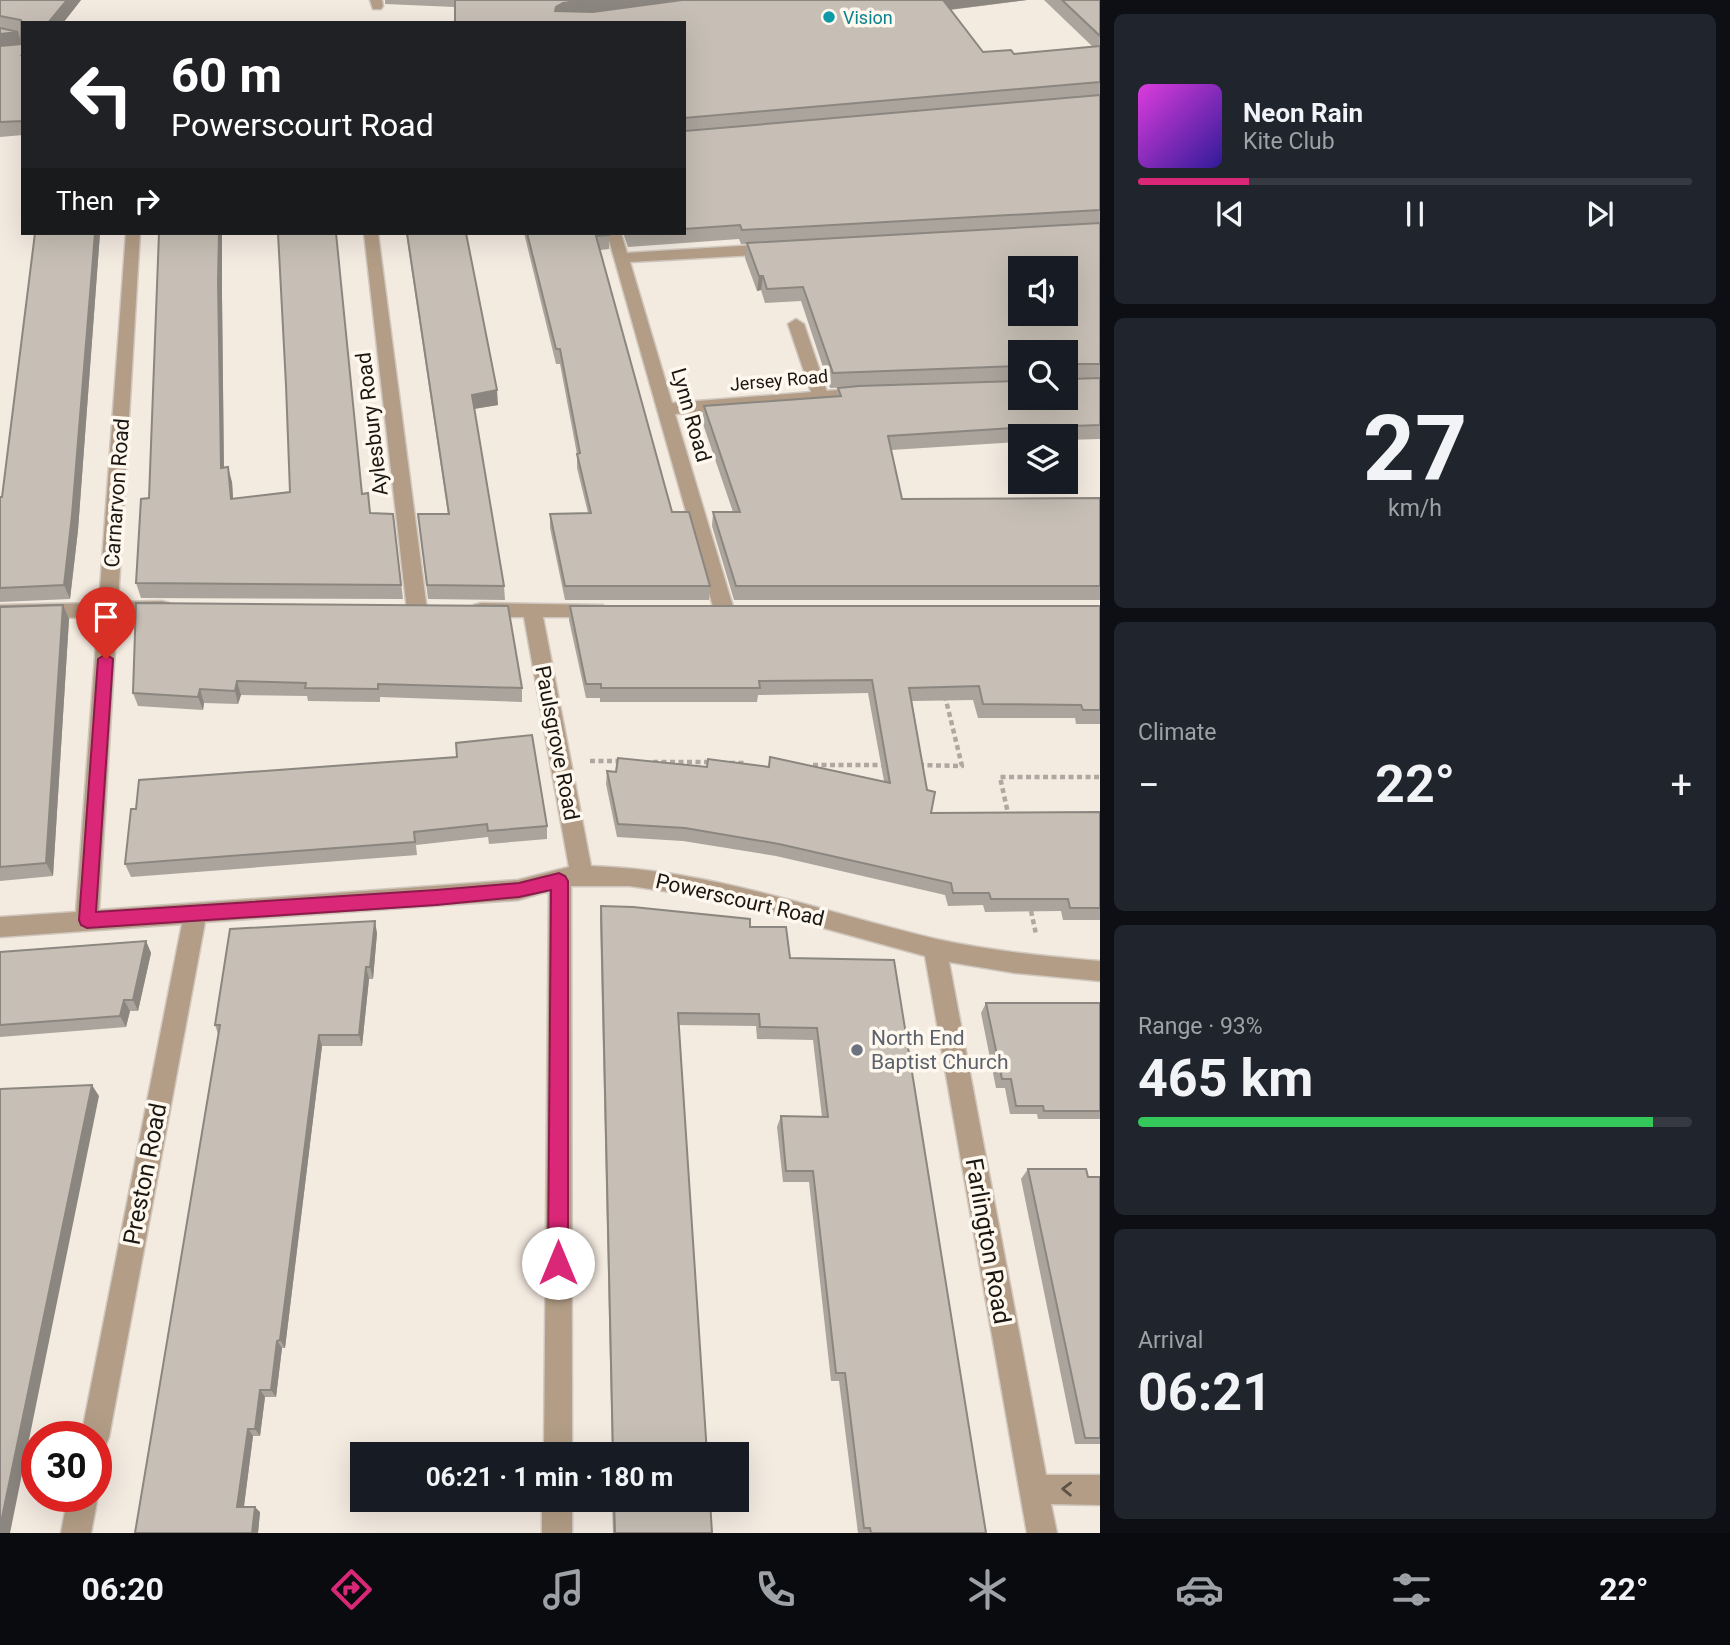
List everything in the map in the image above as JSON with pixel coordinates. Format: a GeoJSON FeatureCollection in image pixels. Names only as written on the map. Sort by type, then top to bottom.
{"type":"FeatureCollection","features":[{"type":"Feature","properties":{"kind":"street"},"geometry":{"type":"LineString","coordinates":[[0,35],[21,39]]}},
{"type":"Feature","properties":{"kind":"street","name":"Carnarvon Road"},"geometry":{"type":"LineString","coordinates":[[87,920],[133,235]]}},
{"type":"Feature","properties":{"kind":"street","name":"Aylesbury Road"},"geometry":{"type":"LineString","coordinates":[[371,235],[410,610],[443,610]]}},
{"type":"Feature","properties":{"kind":"street","name":"Lynn Road"},"geometry":{"type":"LineString","coordinates":[[615,235],[724,610]]}},
{"type":"Feature","properties":{"kind":"street"},"geometry":{"type":"LineString","coordinates":[[621,258],[785,248]]}},
{"type":"Feature","properties":{"kind":"street"},"geometry":{"type":"LineString","coordinates":[[796,324],[820,395]]}},
{"type":"Feature","properties":{"kind":"street","name":"Jersey Road"},"geometry":{"type":"LineString","coordinates":[[666,409],[884,392]]}},
{"type":"Feature","properties":{"kind":"street"},"geometry":{"type":"LineString","coordinates":[[0,612],[109,607],[179,608]]}},
{"type":"Feature","properties":{"kind":"street"},"geometry":{"type":"LineString","coordinates":[[468,610],[615,610]]}},
{"type":"Feature","properties":{"kind":"street","name":"Paulsgrove Road"},"geometry":{"type":"LineString","coordinates":[[532,610],[561,761],[571,878],[558,1442]]}},
{"type":"Feature","properties":{"kind":"street","name":"Powerscourt Road"},"geometry":{"type":"LineString","coordinates":[[0,927],[519,890],[571,878],[652,878],[720,891],[935,949],[1004,963],[1100,971]]}},
{"type":"Feature","properties":{"kind":"street","name":"Preston Road"},"geometry":{"type":"LineString","coordinates":[[98,1421],[196,912]]}},
{"type":"Feature","properties":{"kind":"street","name":"Farlington Road"},"geometry":{"type":"LineString","coordinates":[[935,949],[1042,1533]]}},
{"type":"Feature","properties":{"kind":"street"},"geometry":{"type":"LineString","coordinates":[[1034,1489],[1100,1490]]}},
{"type":"Feature","properties":{"kind":"street"},"geometry":{"type":"LineString","coordinates":[[76,1533],[80,1512]]}},
{"type":"Feature","properties":{"kind":"street"},"geometry":{"type":"LineString","coordinates":[[557,1512],[557,1533]]}},
{"type":"Feature","properties":{"kind":"path"},"geometry":{"type":"LineString","coordinates":[[908,765],[962,766],[944,691]]}},
{"type":"Feature","properties":{"kind":"path"},"geometry":{"type":"LineString","coordinates":[[561,761],[627,761]]}},
{"type":"Feature","properties":{"kind":"path"},"geometry":{"type":"LineString","coordinates":[[640,762],[746,763]]}},
{"type":"Feature","properties":{"kind":"path"},"geometry":{"type":"LineString","coordinates":[[813,765],[894,765]]}},
{"type":"Feature","properties":{"kind":"path"},"geometry":{"type":"LineString","coordinates":[[1012,828],[1000,777],[1100,777]]}},
{"type":"Feature","properties":{"kind":"building"},"geometry":{"type":"Polygon","coordinates":[[[0,0],[67,0],[50,21],[21,21],[0,16],[0,0]]]}},
{"type":"Feature","properties":{"kind":"building"},"geometry":{"type":"Polygon","coordinates":[[[455,0],[584,0],[563,3],[556,7],[555,11],[593,12],[682,0],[943,0],[983,52],[1011,50],[1014,54],[1100,46],[1100,82],[686,118],[686,21],[455,21],[455,0]]]}},
{"type":"Feature","properties":{"kind":"building"},"geometry":{"type":"Polygon","coordinates":[[[1062,0],[1100,0],[1100,36],[1062,0]]]}},
{"type":"Feature","properties":{"kind":"building"},"geometry":{"type":"Polygon","coordinates":[[[0,28],[18,32],[0,34],[0,28]]]}},
{"type":"Feature","properties":{"kind":"building"},"geometry":{"type":"Polygon","coordinates":[[[21,44],[21,121],[0,122],[0,46],[21,44]]]}},
{"type":"Feature","properties":{"kind":"building"},"geometry":{"type":"Polygon","coordinates":[[[1100,95],[1100,210],[742,230],[740,225],[686,229],[686,131],[1100,95]]]}},
{"type":"Feature","properties":{"kind":"building"},"geometry":{"type":"Polygon","coordinates":[[[1100,223],[1100,364],[1078,364],[1078,340],[1008,340],[1008,366],[833,373],[803,287],[767,289],[763,276],[759,276],[747,243],[1100,223]]]}},
{"type":"Feature","properties":{"kind":"building"},"geometry":{"type":"Polygon","coordinates":[[[35,235],[95,235],[64,585],[0,588],[2,497],[35,235]]]}},
{"type":"Feature","properties":{"kind":"building"},"geometry":{"type":"Polygon","coordinates":[[[159,235],[219,235],[221,468],[228,467],[231,499],[290,492],[278,235],[336,235],[362,494],[368,493],[370,513],[393,514],[401,585],[136,583],[141,499],[149,498],[159,235]]]}},
{"type":"Feature","properties":{"kind":"building"},"geometry":{"type":"Polygon","coordinates":[[[407,235],[466,235],[497,390],[472,395],[504,586],[427,585],[418,514],[449,514],[407,235]]]}},
{"type":"Feature","properties":{"kind":"building"},"geometry":{"type":"Polygon","coordinates":[[[528,235],[609,235],[596,236],[672,512],[689,512],[710,586],[565,586],[550,514],[591,513],[577,454],[580,453],[560,349],[556,349],[528,235]]]}},
{"type":"Feature","properties":{"kind":"building"},"geometry":{"type":"Polygon","coordinates":[[[1100,378],[1100,425],[1008,424],[1008,428],[888,436],[902,499],[1100,498],[1100,586],[736,586],[713,512],[740,512],[704,406],[841,396],[838,388],[1008,381],[1008,410],[1078,410],[1078,379],[1100,378]]]}},
{"type":"Feature","properties":{"kind":"building"},"geometry":{"type":"Polygon","coordinates":[[[136,603],[508,606],[522,688],[378,684],[378,689],[305,688],[306,683],[237,681],[235,691],[200,689],[198,697],[133,693],[136,603]]]}},
{"type":"Feature","properties":{"kind":"building"},"geometry":{"type":"Polygon","coordinates":[[[63,605],[46,863],[0,867],[0,607],[63,605]]]}},
{"type":"Feature","properties":{"kind":"building"},"geometry":{"type":"Polygon","coordinates":[[[570,606],[1100,606],[1100,710],[1083,710],[1081,705],[983,704],[979,686],[909,688],[927,790],[935,792],[931,813],[1100,812],[1100,908],[1070,908],[1068,899],[991,899],[989,893],[953,893],[951,883],[779,844],[685,828],[618,824],[607,771],[616,772],[618,758],[707,767],[708,759],[769,767],[770,757],[890,783],[872,680],[759,681],[760,688],[601,688],[601,684],[586,684],[570,606]]]}},
{"type":"Feature","properties":{"kind":"building"},"geometry":{"type":"Polygon","coordinates":[[[532,735],[547,826],[488,831],[487,824],[414,832],[415,842],[125,864],[131,809],[136,809],[139,780],[457,757],[456,743],[532,735]]]}},
{"type":"Feature","properties":{"kind":"building"},"geometry":{"type":"Polygon","coordinates":[[[601,906],[750,919],[750,927],[786,927],[790,958],[894,960],[986,1533],[871,1533],[870,1528],[864,1528],[845,1373],[836,1373],[813,1171],[786,1171],[781,1116],[828,1117],[817,1028],[760,1027],[759,1014],[678,1013],[706,1442],[613,1442],[601,906]]]}},
{"type":"Feature","properties":{"kind":"building"},"geometry":{"type":"Polygon","coordinates":[[[375,921],[370,967],[366,967],[359,1035],[319,1035],[280,1340],[277,1341],[271,1390],[260,1390],[255,1429],[248,1429],[237,1507],[255,1507],[252,1533],[135,1533],[220,1025],[215,1025],[230,929],[375,921]]]}},
{"type":"Feature","properties":{"kind":"building"},"geometry":{"type":"Polygon","coordinates":[[[146,941],[133,1000],[124,1000],[120,1016],[0,1025],[0,952],[146,941]]]}},
{"type":"Feature","properties":{"kind":"building"},"geometry":{"type":"Polygon","coordinates":[[[986,1003],[1100,1003],[1100,1111],[1044,1111],[1043,1106],[1016,1106],[1011,1079],[1002,1079],[986,1003]]]}},
{"type":"Feature","properties":{"kind":"building"},"geometry":{"type":"Polygon","coordinates":[[[92,1085],[0,1527],[0,1089],[92,1085]]]}},
{"type":"Feature","properties":{"kind":"building"},"geometry":{"type":"Polygon","coordinates":[[[1028,1169],[1086,1169],[1088,1177],[1100,1177],[1100,1438],[1085,1438],[1028,1169]]]}},
{"type":"Feature","properties":{"kind":"building"},"geometry":{"type":"Polygon","coordinates":[[[614,1512],[711,1512],[712,1533],[615,1533],[614,1512]]]}},
{"type":"Feature","properties":{"kind":"place","name":"Vision"},"geometry":{"type":"Point","coordinates":[829,17]}},
{"type":"Feature","properties":{"kind":"place","name":"North End Baptist Church"},"geometry":{"type":"Point","coordinates":[857,1050]}},
{"type":"Feature","properties":{"kind":"route"},"geometry":{"type":"LineString","coordinates":[[106,659],[87,920],[436,897],[519,890],[559,881],[558,1263]]}}]}
